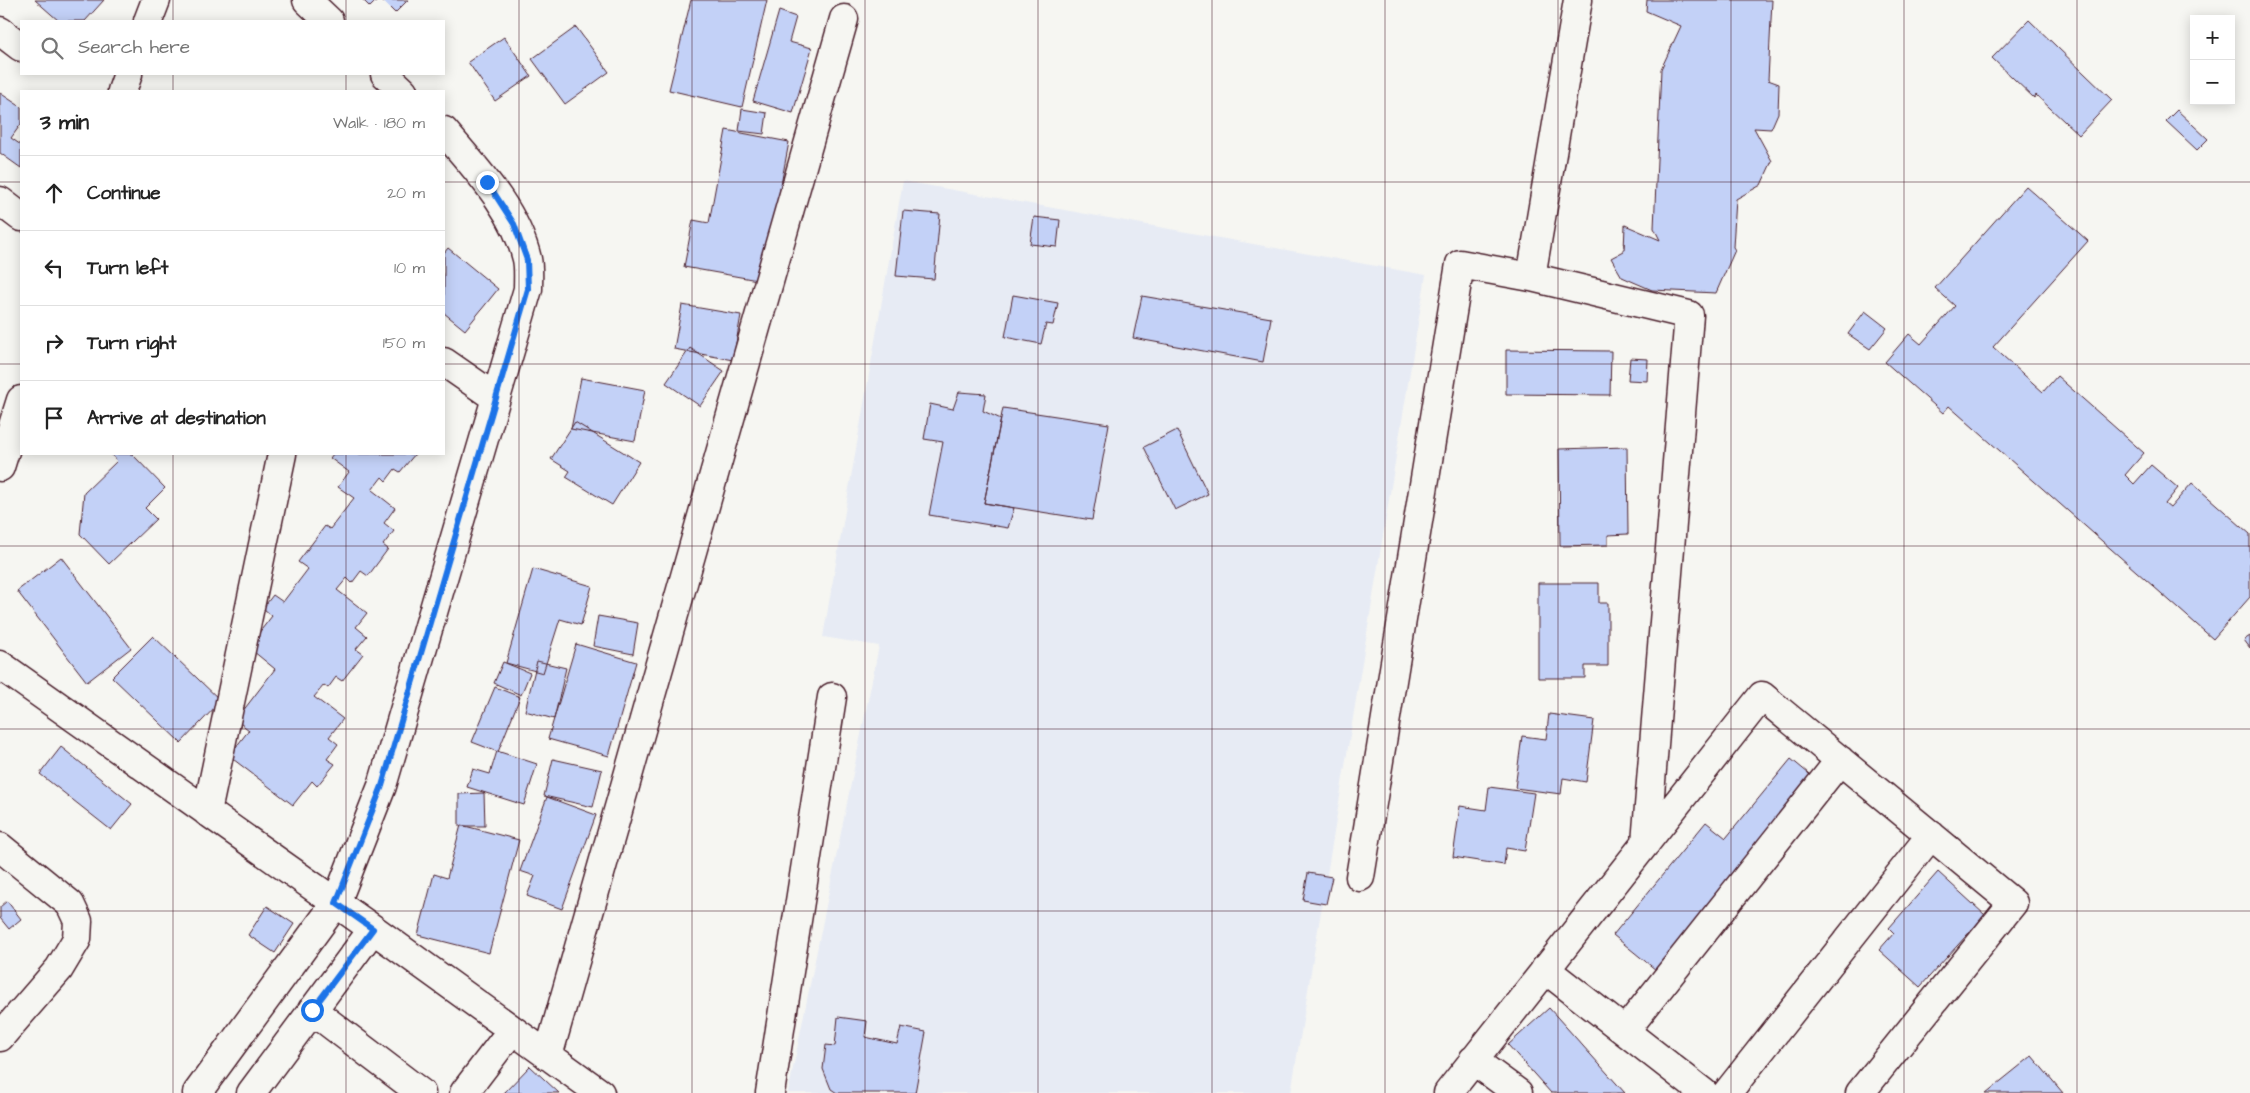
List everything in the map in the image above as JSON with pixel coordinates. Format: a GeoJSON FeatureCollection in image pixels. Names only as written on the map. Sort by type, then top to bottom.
{"type":"FeatureCollection","features":[{"type":"Feature","properties":{"kind":"street"},"geometry":{"type":"LineString","coordinates":[[148,20],[156,0]]}},
{"type":"Feature","properties":{"kind":"street"},"geometry":{"type":"LineString","coordinates":[[307,0],[329,20]]}},
{"type":"Feature","properties":{"kind":"street"},"geometry":{"type":"LineString","coordinates":[[1531,277],[1578,0]]}},
{"type":"Feature","properties":{"kind":"street"},"geometry":{"type":"LineString","coordinates":[[548,1056],[844,19]]}},
{"type":"Feature","properties":{"kind":"street"},"geometry":{"type":"LineString","coordinates":[[0,31],[20,45]]}},
{"type":"Feature","properties":{"kind":"street"},"geometry":{"type":"LineString","coordinates":[[122,90],[128,75]]}},
{"type":"Feature","properties":{"kind":"street"},"geometry":{"type":"LineString","coordinates":[[385,75],[402,90]]}},
{"type":"Feature","properties":{"kind":"street"},"geometry":{"type":"LineString","coordinates":[[197,1093],[336,903],[382,786],[528,289],[527,260],[514,224],[487,182],[445,132]]}},
{"type":"Feature","properties":{"kind":"street"},"geometry":{"type":"LineString","coordinates":[[0,201],[20,217]]}},
{"type":"Feature","properties":{"kind":"street"},"geometry":{"type":"LineString","coordinates":[[1360,877],[1460,264],[1531,277],[1690,315],[1646,843]]}},
{"type":"Feature","properties":{"kind":"street"},"geometry":{"type":"LineString","coordinates":[[445,363],[496,398]]}},
{"type":"Feature","properties":{"kind":"street"},"geometry":{"type":"LineString","coordinates":[[0,467],[20,403]]}},
{"type":"Feature","properties":{"kind":"street"},"geometry":{"type":"LineString","coordinates":[[207,812],[282,455]]}},
{"type":"Feature","properties":{"kind":"street"},"geometry":{"type":"LineString","coordinates":[[2,670],[373,929],[600,1093]]}},
{"type":"Feature","properties":{"kind":"street"},"geometry":{"type":"LineString","coordinates":[[1448,1093],[1762,696],[2013,903],[1860,1093]]}},
{"type":"Feature","properties":{"kind":"street"},"geometry":{"type":"LineString","coordinates":[[770,1093],[832,697]]}},
{"type":"Feature","properties":{"kind":"street"},"geometry":{"type":"LineString","coordinates":[[1625,1031],[1840,760]]}},
{"type":"Feature","properties":{"kind":"street"},"geometry":{"type":"LineString","coordinates":[[1727,1093],[1930,836]]}},
{"type":"Feature","properties":{"kind":"street"},"geometry":{"type":"LineString","coordinates":[[0,847],[70,904],[78,921],[77,939],[59,969],[0,1037]]}},
{"type":"Feature","properties":{"kind":"street"},"geometry":{"type":"LineString","coordinates":[[251,1093],[373,929]]}},
{"type":"Feature","properties":{"kind":"street"},"geometry":{"type":"LineString","coordinates":[[1545,969],[1704,1093]]}},
{"type":"Feature","properties":{"kind":"street"},"geometry":{"type":"LineString","coordinates":[[312,1010],[421,1093]]}},
{"type":"Feature","properties":{"kind":"street"},"geometry":{"type":"LineString","coordinates":[[464,1093],[512,1030]]}},
{"type":"Feature","properties":{"kind":"street"},"geometry":{"type":"LineString","coordinates":[[1473,1060],[1518,1093]]}},
{"type":"Feature","properties":{"kind":"shaded area"},"geometry":{"type":"Polygon","coordinates":[[[903,181],[1426,275],[1291,1093],[788,1093],[879,646],[823,637],[903,181]]]}},
{"type":"Feature","properties":{"kind":"building"},"geometry":{"type":"Polygon","coordinates":[[[35,0],[104,0],[86,20],[58,20],[35,0]]]}},
{"type":"Feature","properties":{"kind":"building"},"geometry":{"type":"Polygon","coordinates":[[[363,0],[377,0],[370,7],[363,0]]]}},
{"type":"Feature","properties":{"kind":"building"},"geometry":{"type":"Polygon","coordinates":[[[382,0],[408,0],[395,13],[382,0]]]}},
{"type":"Feature","properties":{"kind":"building"},"geometry":{"type":"Polygon","coordinates":[[[691,0],[767,0],[742,107],[669,90],[691,0]]]}},
{"type":"Feature","properties":{"kind":"building"},"geometry":{"type":"Polygon","coordinates":[[[1647,0],[1772,0],[1768,80],[1779,84],[1778,113],[1771,129],[1754,128],[1772,161],[1761,185],[1736,199],[1733,247],[1735,250],[1716,293],[1652,290],[1622,277],[1611,258],[1624,251],[1625,225],[1660,240],[1654,228],[1661,69],[1681,26],[1646,11],[1647,0]]]}},
{"type":"Feature","properties":{"kind":"building"},"geometry":{"type":"Polygon","coordinates":[[[779,11],[796,17],[789,42],[812,48],[793,113],[753,101],[779,11]]]}},
{"type":"Feature","properties":{"kind":"building"},"geometry":{"type":"Polygon","coordinates":[[[2029,20],[2112,100],[2079,135],[2036,95],[2034,98],[1992,58],[2029,20]]]}},
{"type":"Feature","properties":{"kind":"building"},"geometry":{"type":"Polygon","coordinates":[[[576,27],[609,72],[565,104],[532,59],[576,27]]]}},
{"type":"Feature","properties":{"kind":"building"},"geometry":{"type":"Polygon","coordinates":[[[504,37],[531,76],[495,101],[468,62],[504,37]]]}},
{"type":"Feature","properties":{"kind":"building"},"geometry":{"type":"Polygon","coordinates":[[[0,93],[20,106],[20,125],[11,138],[20,144],[20,167],[0,153],[0,93]]]}},
{"type":"Feature","properties":{"kind":"building"},"geometry":{"type":"Polygon","coordinates":[[[742,109],[767,113],[764,134],[739,131],[742,109]]]}},
{"type":"Feature","properties":{"kind":"building"},"geometry":{"type":"Polygon","coordinates":[[[2177,110],[2208,139],[2197,150],[2166,121],[2177,110]]]}},
{"type":"Feature","properties":{"kind":"building"},"geometry":{"type":"Polygon","coordinates":[[[726,130],[789,142],[763,281],[684,267],[693,220],[709,223],[726,130]]]}},
{"type":"Feature","properties":{"kind":"building"},"geometry":{"type":"Polygon","coordinates":[[[2026,186],[2088,241],[1993,347],[2043,392],[2057,376],[2144,453],[2125,475],[2134,484],[2151,465],[2178,488],[2165,504],[2170,508],[2192,483],[2250,534],[2250,597],[2213,639],[1949,406],[1943,413],[1885,362],[1909,334],[1921,344],[1955,306],[1935,288],[2026,186]]]}},
{"type":"Feature","properties":{"kind":"building"},"geometry":{"type":"Polygon","coordinates":[[[903,211],[940,214],[934,279],[896,276],[903,211]]]}},
{"type":"Feature","properties":{"kind":"building"},"geometry":{"type":"Polygon","coordinates":[[[1034,217],[1060,220],[1057,247],[1030,244],[1034,217]]]}},
{"type":"Feature","properties":{"kind":"building"},"geometry":{"type":"Polygon","coordinates":[[[448,248],[498,289],[465,330],[445,314],[445,252],[448,248]]]}},
{"type":"Feature","properties":{"kind":"building"},"geometry":{"type":"Polygon","coordinates":[[[1013,295],[1058,303],[1053,325],[1046,324],[1041,344],[1005,337],[1013,295]]]}},
{"type":"Feature","properties":{"kind":"building"},"geometry":{"type":"Polygon","coordinates":[[[1142,296],[1271,318],[1263,362],[1133,338],[1142,296]]]}},
{"type":"Feature","properties":{"kind":"building"},"geometry":{"type":"Polygon","coordinates":[[[682,305],[741,315],[733,360],[674,349],[682,305]]]}},
{"type":"Feature","properties":{"kind":"building"},"geometry":{"type":"Polygon","coordinates":[[[1865,311],[1887,328],[1870,349],[1848,334],[1865,311]]]}},
{"type":"Feature","properties":{"kind":"building"},"geometry":{"type":"Polygon","coordinates":[[[690,348],[724,371],[700,406],[666,383],[690,348]]]}},
{"type":"Feature","properties":{"kind":"building"},"geometry":{"type":"Polygon","coordinates":[[[1506,350],[1611,351],[1610,395],[1506,394],[1506,350]]]}},
{"type":"Feature","properties":{"kind":"building"},"geometry":{"type":"Polygon","coordinates":[[[1630,358],[1648,359],[1647,381],[1628,380],[1630,358]]]}},
{"type":"Feature","properties":{"kind":"building"},"geometry":{"type":"Polygon","coordinates":[[[581,378],[645,390],[635,441],[571,429],[581,378]]]}},
{"type":"Feature","properties":{"kind":"building"},"geometry":{"type":"Polygon","coordinates":[[[959,392],[986,394],[983,411],[1001,419],[984,503],[1014,508],[1008,528],[929,515],[943,442],[924,439],[930,404],[953,409],[959,392]]]}},
{"type":"Feature","properties":{"kind":"building"},"geometry":{"type":"Polygon","coordinates":[[[1003,408],[1109,424],[1092,520],[984,503],[1003,408]]]}},
{"type":"Feature","properties":{"kind":"building"},"geometry":{"type":"Polygon","coordinates":[[[575,422],[639,462],[612,505],[566,477],[570,471],[551,459],[575,422]]]}},
{"type":"Feature","properties":{"kind":"building"},"geometry":{"type":"Polygon","coordinates":[[[1177,430],[1208,494],[1175,510],[1144,447],[1177,430]]]}},
{"type":"Feature","properties":{"kind":"building"},"geometry":{"type":"Polygon","coordinates":[[[1627,447],[1628,534],[1608,535],[1608,545],[1560,546],[1559,449],[1627,447]]]}},
{"type":"Feature","properties":{"kind":"building"},"geometry":{"type":"Polygon","coordinates":[[[112,455],[133,455],[165,488],[145,508],[156,519],[109,564],[80,534],[84,493],[117,461],[112,455]]]}},
{"type":"Feature","properties":{"kind":"building"},"geometry":{"type":"Polygon","coordinates":[[[332,455],[414,455],[400,472],[395,469],[386,481],[382,477],[372,490],[395,508],[384,523],[394,531],[383,545],[388,549],[368,576],[361,571],[352,583],[347,578],[337,590],[367,613],[356,627],[367,636],[356,649],[363,654],[342,681],[336,677],[328,688],[324,685],[314,697],[343,719],[329,737],[338,744],[327,759],[335,764],[317,786],[312,781],[293,805],[229,756],[249,730],[236,720],[275,669],[248,647],[272,616],[263,608],[273,595],[283,602],[308,569],[298,562],[325,526],[330,529],[354,498],[338,487],[349,472],[330,458],[332,455]]]}},
{"type":"Feature","properties":{"kind":"building"},"geometry":{"type":"Polygon","coordinates":[[[61,557],[131,648],[87,682],[17,591],[61,557]]]}},
{"type":"Feature","properties":{"kind":"building"},"geometry":{"type":"Polygon","coordinates":[[[533,569],[592,586],[581,625],[560,619],[543,673],[506,663],[533,569]]]}},
{"type":"Feature","properties":{"kind":"building"},"geometry":{"type":"Polygon","coordinates":[[[1538,583],[1599,583],[1599,603],[1608,603],[1608,666],[1585,666],[1585,678],[1538,678],[1538,583]]]}},
{"type":"Feature","properties":{"kind":"building"},"geometry":{"type":"Polygon","coordinates":[[[598,616],[638,623],[633,654],[593,646],[598,616]]]}},
{"type":"Feature","properties":{"kind":"building"},"geometry":{"type":"Polygon","coordinates":[[[153,636],[221,701],[181,743],[112,677],[153,636]]]}},
{"type":"Feature","properties":{"kind":"building"},"geometry":{"type":"Polygon","coordinates":[[[2250,636],[2250,648],[2244,640],[2250,636]]]}},
{"type":"Feature","properties":{"kind":"building"},"geometry":{"type":"Polygon","coordinates":[[[576,644],[636,662],[609,756],[548,739],[576,644]]]}},
{"type":"Feature","properties":{"kind":"building"},"geometry":{"type":"Polygon","coordinates":[[[537,661],[566,668],[554,719],[525,711],[537,661]]]}},
{"type":"Feature","properties":{"kind":"building"},"geometry":{"type":"Polygon","coordinates":[[[503,662],[530,673],[521,695],[494,683],[503,662]]]}},
{"type":"Feature","properties":{"kind":"building"},"geometry":{"type":"Polygon","coordinates":[[[495,687],[520,697],[498,752],[472,742],[495,687]]]}},
{"type":"Feature","properties":{"kind":"building"},"geometry":{"type":"Polygon","coordinates":[[[1549,714],[1594,720],[1586,782],[1563,778],[1561,794],[1515,788],[1522,736],[1546,739],[1549,714]]]}},
{"type":"Feature","properties":{"kind":"building"},"geometry":{"type":"Polygon","coordinates":[[[61,747],[132,804],[111,830],[40,774],[61,747]]]}},
{"type":"Feature","properties":{"kind":"building"},"geometry":{"type":"Polygon","coordinates":[[[497,751],[537,764],[524,805],[467,787],[473,769],[490,774],[497,751]]]}},
{"type":"Feature","properties":{"kind":"building"},"geometry":{"type":"Polygon","coordinates":[[[553,759],[602,770],[593,807],[544,796],[553,759]]]}},
{"type":"Feature","properties":{"kind":"building"},"geometry":{"type":"Polygon","coordinates":[[[1791,759],[1814,778],[1656,970],[1613,935],[1706,822],[1726,838],[1791,759]]]}},
{"type":"Feature","properties":{"kind":"building"},"geometry":{"type":"Polygon","coordinates":[[[1489,787],[1534,793],[1525,851],[1506,848],[1504,865],[1453,857],[1460,806],[1486,810],[1489,787]]]}},
{"type":"Feature","properties":{"kind":"building"},"geometry":{"type":"Polygon","coordinates":[[[484,793],[485,826],[459,826],[459,794],[484,793]]]}},
{"type":"Feature","properties":{"kind":"building"},"geometry":{"type":"Polygon","coordinates":[[[547,797],[596,815],[562,909],[527,896],[535,876],[520,871],[547,797]]]}},
{"type":"Feature","properties":{"kind":"building"},"geometry":{"type":"Polygon","coordinates":[[[461,825],[519,840],[489,953],[418,935],[434,874],[447,878],[461,825]]]}},
{"type":"Feature","properties":{"kind":"building"},"geometry":{"type":"Polygon","coordinates":[[[1938,872],[1985,915],[1920,987],[1879,950],[1894,933],[1889,928],[1938,872]]]}},
{"type":"Feature","properties":{"kind":"building"},"geometry":{"type":"Polygon","coordinates":[[[1308,873],[1332,877],[1326,904],[1303,900],[1308,873]]]}},
{"type":"Feature","properties":{"kind":"building"},"geometry":{"type":"Polygon","coordinates":[[[7,901],[21,919],[9,929],[0,918],[0,907],[7,901]]]}},
{"type":"Feature","properties":{"kind":"building"},"geometry":{"type":"Polygon","coordinates":[[[267,906],[294,924],[275,953],[248,935],[267,906]]]}},
{"type":"Feature","properties":{"kind":"building"},"geometry":{"type":"Polygon","coordinates":[[[1549,1008],[1625,1093],[1551,1093],[1508,1045],[1549,1008]]]}},
{"type":"Feature","properties":{"kind":"building"},"geometry":{"type":"Polygon","coordinates":[[[838,1017],[867,1021],[865,1037],[897,1044],[901,1027],[926,1032],[915,1093],[837,1093],[831,1089],[823,1069],[826,1045],[835,1046],[838,1017]]]}},
{"type":"Feature","properties":{"kind":"building"},"geometry":{"type":"Polygon","coordinates":[[[2032,1056],[2063,1093],[1986,1093],[2032,1056]]]}},
{"type":"Feature","properties":{"kind":"building"},"geometry":{"type":"Polygon","coordinates":[[[530,1066],[559,1093],[504,1093],[530,1066]]]}},
{"type":"Feature","properties":{"kind":"route"},"geometry":{"type":"LineString","coordinates":[[312,1010],[373,929],[336,903],[382,786],[528,289],[527,260],[514,224],[487,182]]}}]}
